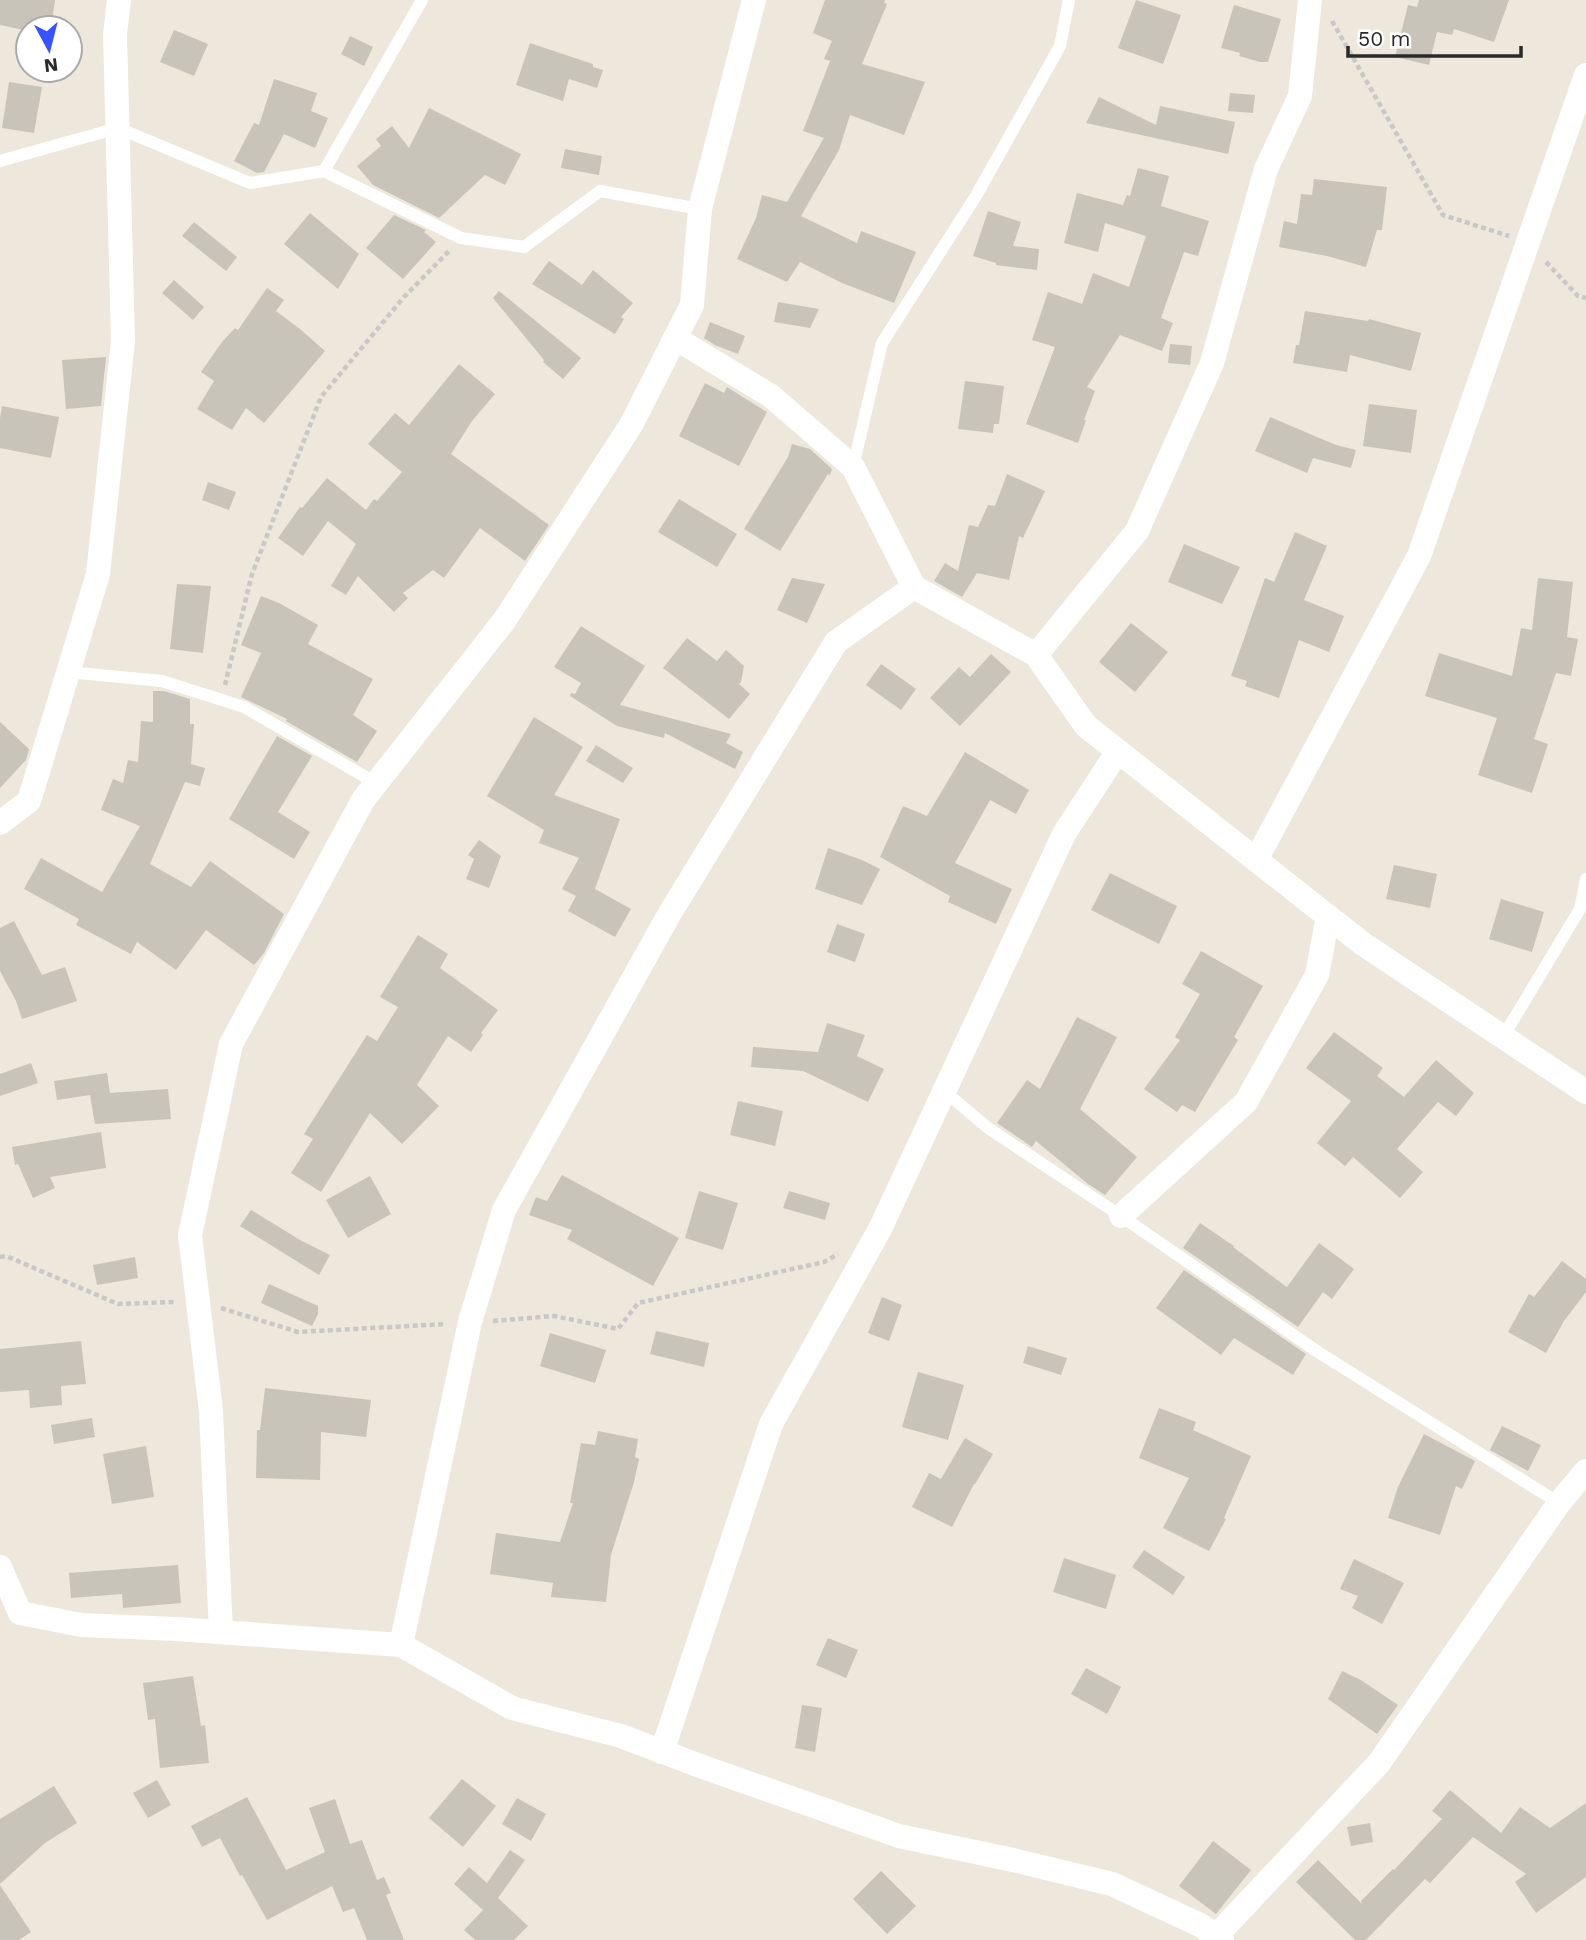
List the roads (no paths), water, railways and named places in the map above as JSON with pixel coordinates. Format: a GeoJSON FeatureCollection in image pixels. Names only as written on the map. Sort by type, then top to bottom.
{"type":"FeatureCollection","features":[{"type":"Feature","properties":{"kind":"street"},"geometry":{"type":"LineString","coordinates":[[0,823],[29,801],[98,574],[123,341],[115,34],[119,0]]}},
{"type":"Feature","properties":{"kind":"street"},"geometry":{"type":"LineString","coordinates":[[221,1632],[211,1411],[190,1235],[230,1044],[363,800],[504,621],[631,425],[675,338],[691,305],[700,209],[754,0]]}},
{"type":"Feature","properties":{"kind":"street"},"geometry":{"type":"LineString","coordinates":[[1036,655],[1137,531],[1212,363],[1266,169],[1300,96],[1319,6]]}},
{"type":"Feature","properties":{"kind":"street"},"geometry":{"type":"LineString","coordinates":[[1256,860],[1419,556],[1586,75]]}},
{"type":"Feature","properties":{"kind":"street"},"geometry":{"type":"LineString","coordinates":[[675,338],[771,396],[853,467],[914,587],[1036,655],[1086,726],[1363,944],[1586,1092]]}},
{"type":"Feature","properties":{"kind":"street"},"geometry":{"type":"LineString","coordinates":[[401,1645],[470,1322],[504,1210],[678,902],[836,642],[914,587]]}},
{"type":"Feature","properties":{"kind":"street"},"geometry":{"type":"LineString","coordinates":[[662,1752],[771,1424],[880,1228],[1064,834],[1118,751]]}},
{"type":"Feature","properties":{"kind":"street"},"geometry":{"type":"LineString","coordinates":[[1121,1216],[1246,1102],[1317,975],[1328,916]]}},
{"type":"Feature","properties":{"kind":"street"},"geometry":{"type":"LineString","coordinates":[[0,1567],[20,1613],[81,1625],[401,1645],[512,1708],[621,1736],[899,1836],[1112,1884],[1200,1925],[1219,1938],[1379,1763],[1559,1503],[1586,1471]]}},
{"type":"Feature","properties":{"kind":"lane"},"geometry":{"type":"LineString","coordinates":[[324,171],[422,0]]}},
{"type":"Feature","properties":{"kind":"lane"},"geometry":{"type":"LineString","coordinates":[[853,467],[882,343],[976,195],[1060,46],[1069,0]]}},
{"type":"Feature","properties":{"kind":"lane"},"geometry":{"type":"LineString","coordinates":[[0,161],[118,128],[250,183],[324,171],[461,238],[524,247],[600,191],[700,209]]}},
{"type":"Feature","properties":{"kind":"lane"},"geometry":{"type":"LineString","coordinates":[[68,672],[162,681],[244,707],[376,783]]}},
{"type":"Feature","properties":{"kind":"lane"},"geometry":{"type":"LineString","coordinates":[[1503,1037],[1580,909],[1586,879]]}},
{"type":"Feature","properties":{"kind":"lane"},"geometry":{"type":"LineString","coordinates":[[943,1090],[988,1128],[1318,1352],[1559,1503]]}}]}
